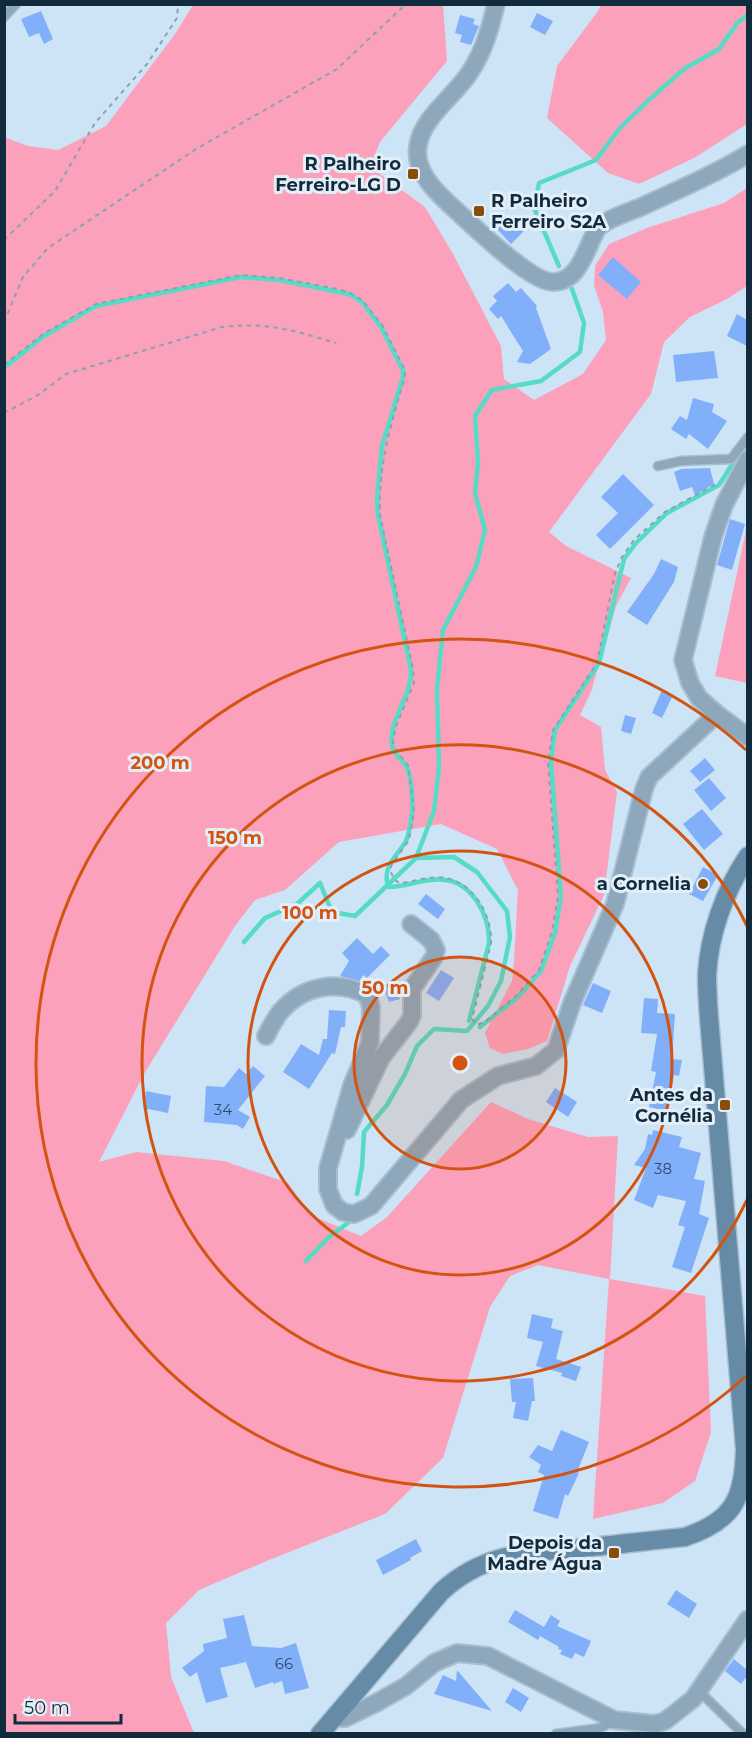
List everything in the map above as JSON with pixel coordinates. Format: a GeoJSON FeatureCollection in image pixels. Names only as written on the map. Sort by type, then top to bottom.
{"type":"FeatureCollection","features":[{"type":"Feature","properties":{"kind":"main road"},"geometry":{"type":"LineString","coordinates":[[320,1734],[441,1592],[455,1579],[470,1570],[511,1554],[685,1537],[704,1531],[719,1521],[730,1510],[742,1489],[745,1449],[707,975],[719,916],[728,892],[747,856]]}},
{"type":"Feature","properties":{"kind":"street"},"geometry":{"type":"LineString","coordinates":[[496,4],[489,34],[476,62],[421,134],[417,157],[424,176],[457,211],[502,251],[539,278],[551,282],[568,278],[578,269],[598,226],[722,170],[747,154]]}},
{"type":"Feature","properties":{"kind":"street"},"geometry":{"type":"LineString","coordinates":[[747,459],[724,505],[713,537],[683,660],[690,683],[699,698],[747,737]]}},
{"type":"Feature","properties":{"kind":"street"},"geometry":{"type":"LineString","coordinates":[[266,1036],[280,1012],[299,996],[314,988],[337,986],[354,988],[367,995],[371,1007],[370,1042],[352,1085],[328,1168],[328,1189],[334,1205],[343,1212],[360,1213],[382,1195],[460,1100],[498,1076],[536,1066],[556,1050],[572,1003],[615,904],[649,777],[717,714]]}},
{"type":"Feature","properties":{"kind":"street"},"geometry":{"type":"LineString","coordinates":[[336,1142],[352,1122],[381,1059],[409,1022],[412,1015],[412,989],[434,957],[436,950],[431,940],[411,924]]}},
{"type":"Feature","properties":{"kind":"street"},"geometry":{"type":"LineString","coordinates":[[333,1718],[345,1718],[376,1703],[406,1686],[434,1663],[457,1653],[488,1656],[614,1720],[650,1729],[665,1721],[693,1699],[747,1619]]}},
{"type":"Feature","properties":{"kind":"lane"},"geometry":{"type":"LineString","coordinates":[[4,16],[16,4]]}},
{"type":"Feature","properties":{"kind":"lane"},"geometry":{"type":"LineString","coordinates":[[658,466],[681,461],[731,459],[747,437]]}},
{"type":"Feature","properties":{"kind":"lane"},"geometry":{"type":"LineString","coordinates":[[699,1691],[743,1734]]}},
{"type":"Feature","properties":{"kind":"lane"},"geometry":{"type":"LineString","coordinates":[[556,1734],[600,1728],[614,1720]]}},
{"type":"Feature","properties":{"kind":"path"},"geometry":{"type":"LineString","coordinates":[[4,240],[56,191],[95,123],[147,64],[165,37],[177,18],[178,4]]}},
{"type":"Feature","properties":{"kind":"path"},"geometry":{"type":"LineString","coordinates":[[4,322],[23,277],[48,248],[196,149],[337,69],[406,4]]}},
{"type":"Feature","properties":{"kind":"path"},"geometry":{"type":"LineString","coordinates":[[4,366],[43,334],[96,304],[241,275],[279,278],[344,291],[362,300],[382,325],[405,369],[405,377],[384,447],[379,498],[380,515],[414,683],[396,726],[393,742],[397,752],[408,765],[414,812],[409,840],[390,870],[399,884],[444,877],[461,884],[479,900],[485,912],[491,943],[472,1019],[477,1025],[486,1021],[517,995],[539,970],[552,931],[558,897],[548,762],[553,730],[597,663],[615,573],[622,557],[634,540],[665,512],[718,483]]}},
{"type":"Feature","properties":{"kind":"path"},"geometry":{"type":"LineString","coordinates":[[4,413],[38,395],[66,374],[222,327],[248,324],[283,327],[336,343]]}},
{"type":"Feature","properties":{"kind":"shaded area"},"geometry":{"type":"Polygon","coordinates":[[[193,5],[443,5],[447,61],[380,142],[373,159],[377,172],[425,207],[453,254],[501,346],[504,379],[534,400],[583,374],[606,340],[603,312],[594,285],[595,266],[609,244],[647,228],[724,203],[747,188],[747,286],[727,299],[690,317],[664,342],[651,394],[549,532],[566,546],[631,578],[616,606],[591,692],[580,715],[601,727],[605,770],[617,792],[604,895],[570,966],[547,1041],[528,1049],[503,1054],[490,1048],[485,1033],[512,981],[514,961],[518,890],[497,849],[441,824],[339,842],[285,890],[255,900],[235,926],[144,1074],[99,1162],[136,1152],[224,1161],[288,1183],[310,1215],[361,1236],[387,1217],[491,1102],[528,1119],[588,1137],[618,1136],[610,1279],[705,1296],[711,1432],[695,1481],[663,1503],[593,1519],[609,1279],[538,1265],[510,1276],[490,1307],[443,1458],[385,1514],[199,1590],[166,1623],[171,1677],[194,1733],[5,1733],[4,137],[28,146],[58,150],[106,126],[175,34],[193,5]]]}},
{"type":"Feature","properties":{"kind":"shaded area"},"geometry":{"type":"Polygon","coordinates":[[[601,5],[747,5],[747,124],[696,157],[639,184],[608,173],[547,118],[557,66],[601,5]]]}},
{"type":"Feature","properties":{"kind":"shaded area"},"geometry":{"type":"Polygon","coordinates":[[[747,526],[747,683],[715,676],[747,526]]]}},
{"type":"Feature","properties":{"kind":"building"},"geometry":{"type":"Polygon","coordinates":[[[41,11],[53,39],[44,44],[39,33],[29,37],[21,19],[41,11]]]}},
{"type":"Feature","properties":{"kind":"building"},"geometry":{"type":"Polygon","coordinates":[[[537,13],[553,21],[545,35],[530,27],[537,13]]]}},
{"type":"Feature","properties":{"kind":"building"},"geometry":{"type":"Polygon","coordinates":[[[460,15],[475,19],[473,24],[479,26],[471,45],[460,42],[462,35],[455,33],[460,15]]]}},
{"type":"Feature","properties":{"kind":"building"},"geometry":{"type":"Polygon","coordinates":[[[510,216],[524,231],[511,244],[497,229],[510,216]]]}},
{"type":"Feature","properties":{"kind":"building"},"geometry":{"type":"Polygon","coordinates":[[[613,257],[641,282],[627,299],[598,275],[613,257]]]}},
{"type":"Feature","properties":{"kind":"building"},"geometry":{"type":"Polygon","coordinates":[[[508,283],[516,292],[521,288],[537,306],[551,349],[530,364],[517,362],[523,351],[501,316],[498,319],[489,309],[497,301],[493,296],[508,283]]]}},
{"type":"Feature","properties":{"kind":"building"},"geometry":{"type":"Polygon","coordinates":[[[737,314],[747,320],[747,346],[727,336],[737,314]]]}},
{"type":"Feature","properties":{"kind":"building"},"geometry":{"type":"Polygon","coordinates":[[[714,351],[718,378],[676,382],[673,355],[714,351]]]}},
{"type":"Feature","properties":{"kind":"building"},"geometry":{"type":"Polygon","coordinates":[[[693,398],[714,404],[712,412],[727,421],[708,449],[689,434],[686,439],[671,429],[680,416],[687,420],[693,398]]]}},
{"type":"Feature","properties":{"kind":"building"},"geometry":{"type":"Polygon","coordinates":[[[710,468],[714,484],[695,495],[692,487],[680,491],[674,472],[681,469],[710,468]]]}},
{"type":"Feature","properties":{"kind":"building"},"geometry":{"type":"Polygon","coordinates":[[[623,474],[654,505],[610,549],[596,535],[618,513],[601,497],[623,474]]]}},
{"type":"Feature","properties":{"kind":"building"},"geometry":{"type":"Polygon","coordinates":[[[730,519],[745,524],[732,570],[717,565],[730,519]]]}},
{"type":"Feature","properties":{"kind":"building"},"geometry":{"type":"Polygon","coordinates":[[[661,559],[678,567],[674,582],[647,625],[627,612],[654,574],[661,559]]]}},
{"type":"Feature","properties":{"kind":"building"},"geometry":{"type":"Polygon","coordinates":[[[662,690],[673,695],[662,718],[652,713],[662,690]]]}},
{"type":"Feature","properties":{"kind":"building"},"geometry":{"type":"Polygon","coordinates":[[[625,715],[636,718],[631,734],[621,731],[625,715]]]}},
{"type":"Feature","properties":{"kind":"building"},"geometry":{"type":"Polygon","coordinates":[[[705,758],[715,770],[700,782],[690,771],[705,758]]]}},
{"type":"Feature","properties":{"kind":"building"},"geometry":{"type":"Polygon","coordinates":[[[709,778],[726,798],[711,811],[694,790],[709,778]]]}},
{"type":"Feature","properties":{"kind":"building"},"geometry":{"type":"Polygon","coordinates":[[[702,809],[723,834],[704,850],[683,824],[702,809]]]}},
{"type":"Feature","properties":{"kind":"building","name":"a Cornelia"},"geometry":{"type":"Polygon","coordinates":[[[703,867],[718,875],[703,901],[689,894],[703,867]]]}},
{"type":"Feature","properties":{"kind":"building"},"geometry":{"type":"Polygon","coordinates":[[[426,894],[445,909],[438,919],[418,904],[426,894]]]}},
{"type":"Feature","properties":{"kind":"building"},"geometry":{"type":"Polygon","coordinates":[[[357,938],[373,954],[381,946],[390,955],[367,978],[363,975],[360,981],[340,976],[349,961],[342,953],[357,938]]]}},
{"type":"Feature","properties":{"kind":"building"},"geometry":{"type":"Polygon","coordinates":[[[441,970],[454,978],[439,1001],[426,993],[441,970]]]}},
{"type":"Feature","properties":{"kind":"building"},"geometry":{"type":"Polygon","coordinates":[[[593,983],[611,991],[602,1013],[583,1005],[593,983]]]}},
{"type":"Feature","properties":{"kind":"building"},"geometry":{"type":"Polygon","coordinates":[[[396,984],[400,999],[389,1002],[384,988],[396,984]]]}},
{"type":"Feature","properties":{"kind":"building"},"geometry":{"type":"Polygon","coordinates":[[[644,998],[658,999],[657,1013],[675,1014],[672,1059],[682,1060],[679,1076],[674,1075],[667,1111],[649,1107],[656,1072],[651,1071],[657,1034],[641,1033],[644,998]]]}},
{"type":"Feature","properties":{"kind":"building"},"geometry":{"type":"Polygon","coordinates":[[[329,1010],[346,1011],[345,1027],[341,1027],[335,1054],[332,1053],[309,1089],[283,1072],[301,1044],[319,1055],[323,1039],[327,1039],[329,1010]]]}},
{"type":"Feature","properties":{"kind":"building"},"geometry":{"type":"Polygon","coordinates":[[[253,1066],[265,1076],[238,1110],[250,1117],[243,1129],[237,1125],[204,1122],[206,1086],[224,1087],[239,1068],[246,1074],[253,1066]]]}},
{"type":"Feature","properties":{"kind":"building"},"geometry":{"type":"Polygon","coordinates":[[[555,1088],[577,1102],[568,1117],[546,1102],[555,1088]]]}},
{"type":"Feature","properties":{"kind":"building"},"geometry":{"type":"Polygon","coordinates":[[[146,1091],[171,1096],[168,1113],[143,1108],[146,1091]]]}},
{"type":"Feature","properties":{"kind":"building"},"geometry":{"type":"Polygon","coordinates":[[[653,1130],[682,1137],[679,1147],[701,1153],[694,1179],[705,1181],[699,1214],[709,1218],[691,1273],[672,1267],[685,1227],[678,1225],[686,1201],[658,1195],[653,1208],[634,1200],[646,1168],[634,1165],[645,1149],[648,1134],[652,1135],[653,1130]]]}},
{"type":"Feature","properties":{"kind":"building"},"geometry":{"type":"Polygon","coordinates":[[[532,1314],[553,1319],[551,1328],[563,1331],[556,1359],[581,1367],[576,1381],[561,1376],[562,1373],[536,1366],[543,1342],[527,1338],[532,1314]]]}},
{"type":"Feature","properties":{"kind":"building"},"geometry":{"type":"Polygon","coordinates":[[[533,1378],[535,1401],[532,1401],[528,1421],[513,1418],[516,1402],[512,1402],[510,1379],[533,1378]]]}},
{"type":"Feature","properties":{"kind":"building"},"geometry":{"type":"Polygon","coordinates":[[[561,1430],[589,1442],[577,1472],[579,1473],[568,1496],[565,1494],[558,1519],[533,1511],[544,1475],[538,1472],[541,1465],[529,1457],[538,1445],[552,1451],[561,1430]]]}},
{"type":"Feature","properties":{"kind":"building"},"geometry":{"type":"Polygon","coordinates":[[[416,1539],[422,1551],[410,1558],[411,1560],[383,1575],[376,1560],[416,1539]]]}},
{"type":"Feature","properties":{"kind":"building"},"geometry":{"type":"Polygon","coordinates":[[[676,1590],[697,1604],[689,1618],[667,1604],[676,1590]]]}},
{"type":"Feature","properties":{"kind":"building"},"geometry":{"type":"Polygon","coordinates":[[[515,1610],[544,1627],[551,1615],[560,1621],[557,1626],[591,1641],[584,1657],[575,1653],[572,1659],[560,1654],[562,1650],[558,1649],[559,1647],[540,1636],[538,1640],[508,1622],[515,1610]]]}},
{"type":"Feature","properties":{"kind":"building"},"geometry":{"type":"Polygon","coordinates":[[[244,1615],[252,1646],[281,1648],[296,1643],[309,1688],[285,1694],[282,1681],[255,1688],[246,1662],[220,1668],[228,1697],[206,1703],[197,1672],[190,1677],[182,1668],[204,1651],[203,1644],[227,1638],[223,1619],[244,1615]]]}},
{"type":"Feature","properties":{"kind":"building"},"geometry":{"type":"Polygon","coordinates":[[[734,1659],[747,1670],[747,1676],[741,1684],[725,1671],[734,1659]]]}},
{"type":"Feature","properties":{"kind":"building"},"geometry":{"type":"Polygon","coordinates":[[[457,1670],[492,1711],[434,1694],[443,1675],[456,1681],[457,1670]]]}},
{"type":"Feature","properties":{"kind":"building"},"geometry":{"type":"Polygon","coordinates":[[[513,1688],[529,1698],[521,1712],[505,1702],[513,1688]]]}},
{"type":"Feature","properties":{"kind":"waterway"},"geometry":{"type":"LineString","coordinates":[[559,266],[534,208],[539,183],[596,160],[619,129],[651,98],[684,69],[719,49],[738,22],[748,15]]}},
{"type":"Feature","properties":{"kind":"waterway"},"geometry":{"type":"LineString","coordinates":[[4,368],[44,336],[96,306],[241,277],[279,280],[349,294],[361,301],[381,327],[403,370],[403,377],[382,446],[377,498],[378,515],[411,670],[408,690],[393,727],[392,745],[409,773],[412,814],[407,838],[392,860],[387,882]]}},
{"type":"Feature","properties":{"kind":"waterway"},"geometry":{"type":"LineString","coordinates":[[244,942],[265,918],[297,904],[320,883],[332,912],[355,916],[416,858],[434,811],[439,768],[437,689],[443,630],[476,567],[485,530],[475,493],[478,463],[475,416],[492,390],[541,381],[580,352],[584,323],[572,289]]}},
{"type":"Feature","properties":{"kind":"waterway"},"geometry":{"type":"LineString","coordinates":[[480,1027],[518,997],[541,971],[555,933],[561,897],[551,761],[555,730],[599,663],[624,559],[636,543],[667,513],[719,485],[738,455]]}},
{"type":"Feature","properties":{"kind":"waterway"},"geometry":{"type":"LineString","coordinates":[[357,1194],[362,1167],[364,1132],[387,1105],[405,1074],[417,1046],[434,1029],[467,1031],[488,1006],[501,981],[510,937],[507,911],[477,872],[454,857],[416,858]]}},
{"type":"Feature","properties":{"kind":"waterway"},"geometry":{"type":"LineString","coordinates":[[389,887],[438,879],[445,880],[464,887],[478,903],[489,933],[489,943],[469,1021]]}},
{"type":"Feature","properties":{"kind":"waterway"},"geometry":{"type":"LineString","coordinates":[[306,1261],[328,1238],[349,1222]]}},
{"type":"Feature","properties":{"kind":"place","name":"R Palheiro Ferreiro-LG D"},"geometry":{"type":"Point","coordinates":[413,174]}},
{"type":"Feature","properties":{"kind":"place","name":"R Palheiro Ferreiro S2A"},"geometry":{"type":"Point","coordinates":[479,211]}},
{"type":"Feature","properties":{"kind":"place","name":"a Cornelia"},"geometry":{"type":"Point","coordinates":[703,884]}},
{"type":"Feature","properties":{"kind":"place","name":"Antes da Cornélia"},"geometry":{"type":"Point","coordinates":[725,1105]}},
{"type":"Feature","properties":{"kind":"place","name":"Depois da Madre Água"},"geometry":{"type":"Point","coordinates":[614,1553]}}]}
